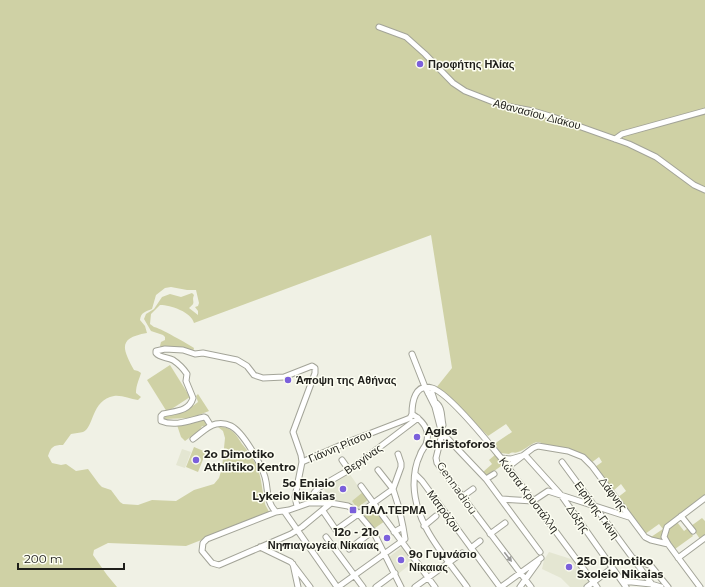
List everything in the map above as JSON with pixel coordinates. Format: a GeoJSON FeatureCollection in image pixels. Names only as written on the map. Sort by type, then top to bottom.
{"type":"FeatureCollection","features":[{"type":"Feature","properties":{"kind":"street","name":"Αθανασίου Διάκου"},"geometry":{"type":"LineString","coordinates":[[379,27],[406,37],[425,54],[452,83],[465,91],[509,107],[533,111],[553,117],[629,144],[656,157],[694,185],[705,190]]}},
{"type":"Feature","properties":{"kind":"street"},"geometry":{"type":"LineString","coordinates":[[614,139],[622,134],[705,111]]}},
{"type":"Feature","properties":{"kind":"street"},"geometry":{"type":"LineString","coordinates":[[211,426],[204,417],[185,423],[161,421],[160,419],[163,414],[183,410],[190,404],[193,398],[186,381],[187,374],[182,367],[172,360],[160,357],[156,351],[165,349],[183,350],[195,354],[202,353],[237,360],[247,366],[254,375],[263,378],[281,378],[312,366],[315,368],[315,372],[293,432],[302,462]]}},
{"type":"Feature","properties":{"kind":"street","name":"Gennadiou"},"geometry":{"type":"LineString","coordinates":[[412,354],[424,387],[435,407],[442,434],[436,458],[437,464],[531,587]]}},
{"type":"Feature","properties":{"kind":"street"},"geometry":{"type":"LineString","coordinates":[[424,387],[416,392],[412,414],[424,424],[427,438],[425,446],[418,458],[415,474],[415,493],[424,526],[467,587]]}},
{"type":"Feature","properties":{"kind":"street","name":"Κώστα Κρυστάλλη"},"geometry":{"type":"LineString","coordinates":[[424,387],[430,387],[438,390],[468,418],[508,467],[595,585]]}},
{"type":"Feature","properties":{"kind":"street"},"geometry":{"type":"LineString","coordinates":[[428,393],[432,393],[435,402],[441,409],[443,425]]}},
{"type":"Feature","properties":{"kind":"street","name":"Γιάννη Ρίτσου"},"geometry":{"type":"LineString","coordinates":[[297,506],[295,500],[302,462],[410,418],[412,414]]}},
{"type":"Feature","properties":{"kind":"street","name":"Βεργίνας"},"geometry":{"type":"LineString","coordinates":[[313,502],[314,493],[318,488],[349,470],[418,418]]}},
{"type":"Feature","properties":{"kind":"street"},"geometry":{"type":"LineString","coordinates":[[193,439],[211,426],[221,424],[231,426],[254,453],[266,480],[269,503],[276,512]]}},
{"type":"Feature","properties":{"kind":"street"},"geometry":{"type":"LineString","coordinates":[[442,434],[486,479],[540,552]]}},
{"type":"Feature","properties":{"kind":"street","name":"Δάφνης"},"geometry":{"type":"LineString","coordinates":[[508,467],[533,448],[538,446],[565,450],[583,457],[592,466],[647,538],[668,544]]}},
{"type":"Feature","properties":{"kind":"street"},"geometry":{"type":"LineString","coordinates":[[322,510],[336,530],[393,489],[401,467],[398,454]]}},
{"type":"Feature","properties":{"kind":"street"},"geometry":{"type":"LineString","coordinates":[[501,458],[512,459],[525,455]]}},
{"type":"Feature","properties":{"kind":"street","name":"Δόξης"},"geometry":{"type":"LineString","coordinates":[[525,455],[560,495],[626,587]]}},
{"type":"Feature","properties":{"kind":"street"},"geometry":{"type":"LineString","coordinates":[[342,460],[349,470]]}},
{"type":"Feature","properties":{"kind":"street","name":"Ειρήνης Γκίνη"},"geometry":{"type":"LineString","coordinates":[[562,462],[653,586]]}},
{"type":"Feature","properties":{"kind":"street"},"geometry":{"type":"LineString","coordinates":[[378,470],[393,489],[403,527],[403,540]]}},
{"type":"Feature","properties":{"kind":"street","name":"Ματρόζου"},"geometry":{"type":"LineString","coordinates":[[415,474],[422,481],[501,587]]}},
{"type":"Feature","properties":{"kind":"street"},"geometry":{"type":"LineString","coordinates":[[486,479],[494,474]]}},
{"type":"Feature","properties":{"kind":"street"},"geometry":{"type":"LineString","coordinates":[[361,486],[374,502],[394,532],[403,540],[435,587]]}},
{"type":"Feature","properties":{"kind":"street"},"geometry":{"type":"LineString","coordinates":[[462,497],[473,489]]}},
{"type":"Feature","properties":{"kind":"street"},"geometry":{"type":"LineString","coordinates":[[502,499],[533,501],[548,491],[630,516]]}},
{"type":"Feature","properties":{"kind":"street"},"geometry":{"type":"LineString","coordinates":[[705,498],[669,525],[665,530],[664,537],[678,558],[701,587],[705,584]]}},
{"type":"Feature","properties":{"kind":"street"},"geometry":{"type":"LineString","coordinates":[[331,503],[297,531],[217,565],[212,563],[204,553],[202,543],[207,539],[276,512],[313,502],[331,503],[348,506],[358,514],[373,531],[401,587]]}},
{"type":"Feature","properties":{"kind":"street"},"geometry":{"type":"LineString","coordinates":[[284,511],[337,587],[403,540]]}},
{"type":"Feature","properties":{"kind":"street"},"geometry":{"type":"LineString","coordinates":[[424,526],[436,516]]}},
{"type":"Feature","properties":{"kind":"street"},"geometry":{"type":"LineString","coordinates":[[681,516],[693,532]]}},
{"type":"Feature","properties":{"kind":"street"},"geometry":{"type":"LineString","coordinates":[[490,534],[505,523]]}},
{"type":"Feature","properties":{"kind":"street"},"geometry":{"type":"LineString","coordinates":[[394,532],[403,527]]}},
{"type":"Feature","properties":{"kind":"street"},"geometry":{"type":"LineString","coordinates":[[349,549],[373,531]]}},
{"type":"Feature","properties":{"kind":"street"},"geometry":{"type":"LineString","coordinates":[[326,537],[363,587]]}},
{"type":"Feature","properties":{"kind":"street"},"geometry":{"type":"LineString","coordinates":[[678,558],[705,538]]}},
{"type":"Feature","properties":{"kind":"street"},"geometry":{"type":"LineString","coordinates":[[471,548],[480,541]]}},
{"type":"Feature","properties":{"kind":"street"},"geometry":{"type":"LineString","coordinates":[[260,547],[293,563],[310,587]]}},
{"type":"Feature","properties":{"kind":"street"},"geometry":{"type":"LineString","coordinates":[[415,587],[462,553]]}},
{"type":"Feature","properties":{"kind":"street"},"geometry":{"type":"LineString","coordinates":[[501,587],[541,558],[520,587]]}},
{"type":"Feature","properties":{"kind":"street"},"geometry":{"type":"LineString","coordinates":[[632,558],[651,566],[668,587]]}},
{"type":"Feature","properties":{"kind":"street"},"geometry":{"type":"LineString","coordinates":[[293,563],[298,587]]}},
{"type":"Feature","properties":{"kind":"street"},"geometry":{"type":"LineString","coordinates":[[587,587],[595,585],[612,568]]}},
{"type":"Feature","properties":{"kind":"street"},"geometry":{"type":"LineString","coordinates":[[376,587],[394,573]]}},
{"type":"Feature","properties":{"kind":"street"},"geometry":{"type":"LineString","coordinates":[[622,581],[661,587]]}},
{"type":"Feature","properties":{"kind":"shaded area"},"geometry":{"type":"Polygon","coordinates":[[[182,449],[191,452],[185,468],[176,465],[182,449]]]}},
{"type":"Feature","properties":{"kind":"shaded area"},"geometry":{"type":"Polygon","coordinates":[[[349,473],[369,502],[357,510],[332,502],[323,488],[349,473]]]}},
{"type":"Feature","properties":{"kind":"shaded area","name":"9ο Γυμνάσιο Νίκαιας"},"geometry":{"type":"Polygon","coordinates":[[[402,547],[413,562],[398,574],[389,557],[402,547]]]}},
{"type":"Feature","properties":{"kind":"shaded area"},"geometry":{"type":"Polygon","coordinates":[[[549,552],[574,560],[590,581],[582,587],[570,587],[561,578],[542,569],[544,560],[549,552]]]}},
{"type":"Feature","properties":{"kind":"green space"},"geometry":{"type":"Polygon","coordinates":[[[0,0],[705,0],[705,495],[665,525],[663,529],[659,524],[645,534],[617,498],[626,491],[621,484],[613,491],[595,467],[602,462],[599,457],[591,463],[539,442],[533,443],[517,453],[501,453],[494,444],[512,432],[506,424],[488,436],[453,401],[436,388],[452,368],[431,235],[194,323],[185,312],[170,306],[160,305],[151,314],[150,324],[191,346],[194,348],[193,352],[163,349],[160,346],[161,342],[165,340],[165,337],[151,331],[144,319],[146,314],[154,309],[162,297],[170,294],[181,297],[192,293],[194,295],[193,303],[189,308],[198,315],[198,311],[195,307],[198,306],[199,303],[196,290],[171,287],[165,288],[156,295],[152,309],[141,315],[140,320],[145,326],[147,333],[131,338],[125,345],[127,356],[134,370],[141,373],[136,393],[141,397],[138,400],[117,396],[107,399],[97,408],[87,429],[83,432],[71,434],[63,445],[53,447],[48,456],[52,463],[61,465],[66,464],[76,471],[88,469],[102,487],[111,490],[123,504],[138,505],[152,500],[176,501],[194,490],[214,484],[219,478],[222,468],[225,438],[223,431],[218,427],[223,427],[233,431],[255,464],[260,476],[265,504],[269,512],[268,514],[186,546],[108,543],[94,550],[93,555],[117,587],[0,587],[0,0]]]}},
{"type":"Feature","properties":{"kind":"green space"},"geometry":{"type":"Polygon","coordinates":[[[170,365],[190,397],[167,412],[147,380],[170,365]]]}},
{"type":"Feature","properties":{"kind":"green space"},"geometry":{"type":"Polygon","coordinates":[[[198,394],[209,411],[191,418],[164,419],[165,416],[194,405],[198,402],[196,396],[198,394]]]}},
{"type":"Feature","properties":{"kind":"green space"},"geometry":{"type":"Polygon","coordinates":[[[205,418],[208,424],[205,427],[202,426],[200,430],[185,441],[181,437],[177,425],[205,418]]]}},
{"type":"Feature","properties":{"kind":"green space","name":"2o Dimotiko Athlitiko Kentro"},"geometry":{"type":"Polygon","coordinates":[[[194,447],[206,452],[198,472],[186,467],[194,447]]]}},
{"type":"Feature","properties":{"kind":"green space"},"geometry":{"type":"Polygon","coordinates":[[[496,454],[504,464],[487,476],[483,472],[492,464],[489,460],[496,454]]]}},
{"type":"Feature","properties":{"kind":"green space"},"geometry":{"type":"Polygon","coordinates":[[[363,492],[369,499],[357,508],[352,501],[363,492]]]}},
{"type":"Feature","properties":{"kind":"green space"},"geometry":{"type":"Polygon","coordinates":[[[373,504],[385,521],[375,528],[361,512],[373,504]]]}},
{"type":"Feature","properties":{"kind":"green space"},"geometry":{"type":"Polygon","coordinates":[[[702,518],[705,521],[705,535],[700,539],[691,526],[702,518]]]}},
{"type":"Feature","properties":{"kind":"green space"},"geometry":{"type":"Polygon","coordinates":[[[677,522],[684,531],[688,528],[693,536],[675,549],[667,537],[667,531],[677,522]]]}},
{"type":"Feature","properties":{"kind":"green space"},"geometry":{"type":"Polygon","coordinates":[[[663,529],[664,541],[651,537],[663,529]]]}},
{"type":"Feature","properties":{"kind":"place","name":"Προφήτης Ηλίας"},"geometry":{"type":"Point","coordinates":[420,64]}},
{"type":"Feature","properties":{"kind":"place","name":"Άποψη της Αθήνας"},"geometry":{"type":"Point","coordinates":[288,380]}},
{"type":"Feature","properties":{"kind":"place","name":"Agios Christoforos"},"geometry":{"type":"Point","coordinates":[417,437]}},
{"type":"Feature","properties":{"kind":"place","name":"2o Dimotiko Athlitiko Kentro"},"geometry":{"type":"Point","coordinates":[196,460]}},
{"type":"Feature","properties":{"kind":"place","name":"5o Eniaio Lykeio Nikaias"},"geometry":{"type":"Point","coordinates":[343,489]}},
{"type":"Feature","properties":{"kind":"place","name":"ΠΑΛ.ΤΕΡΜΑ"},"geometry":{"type":"Point","coordinates":[353,510]}},
{"type":"Feature","properties":{"kind":"place","name":"12ο - 21ο Νηπιαγωγεία Νίκαιας"},"geometry":{"type":"Point","coordinates":[387,538]}},
{"type":"Feature","properties":{"kind":"place","name":"9ο Γυμνάσιο Νίκαιας"},"geometry":{"type":"Point","coordinates":[401,560]}},
{"type":"Feature","properties":{"kind":"place","name":"25ο Dimotiko Sxoleio Nikaias"},"geometry":{"type":"Point","coordinates":[569,567]}}]}
